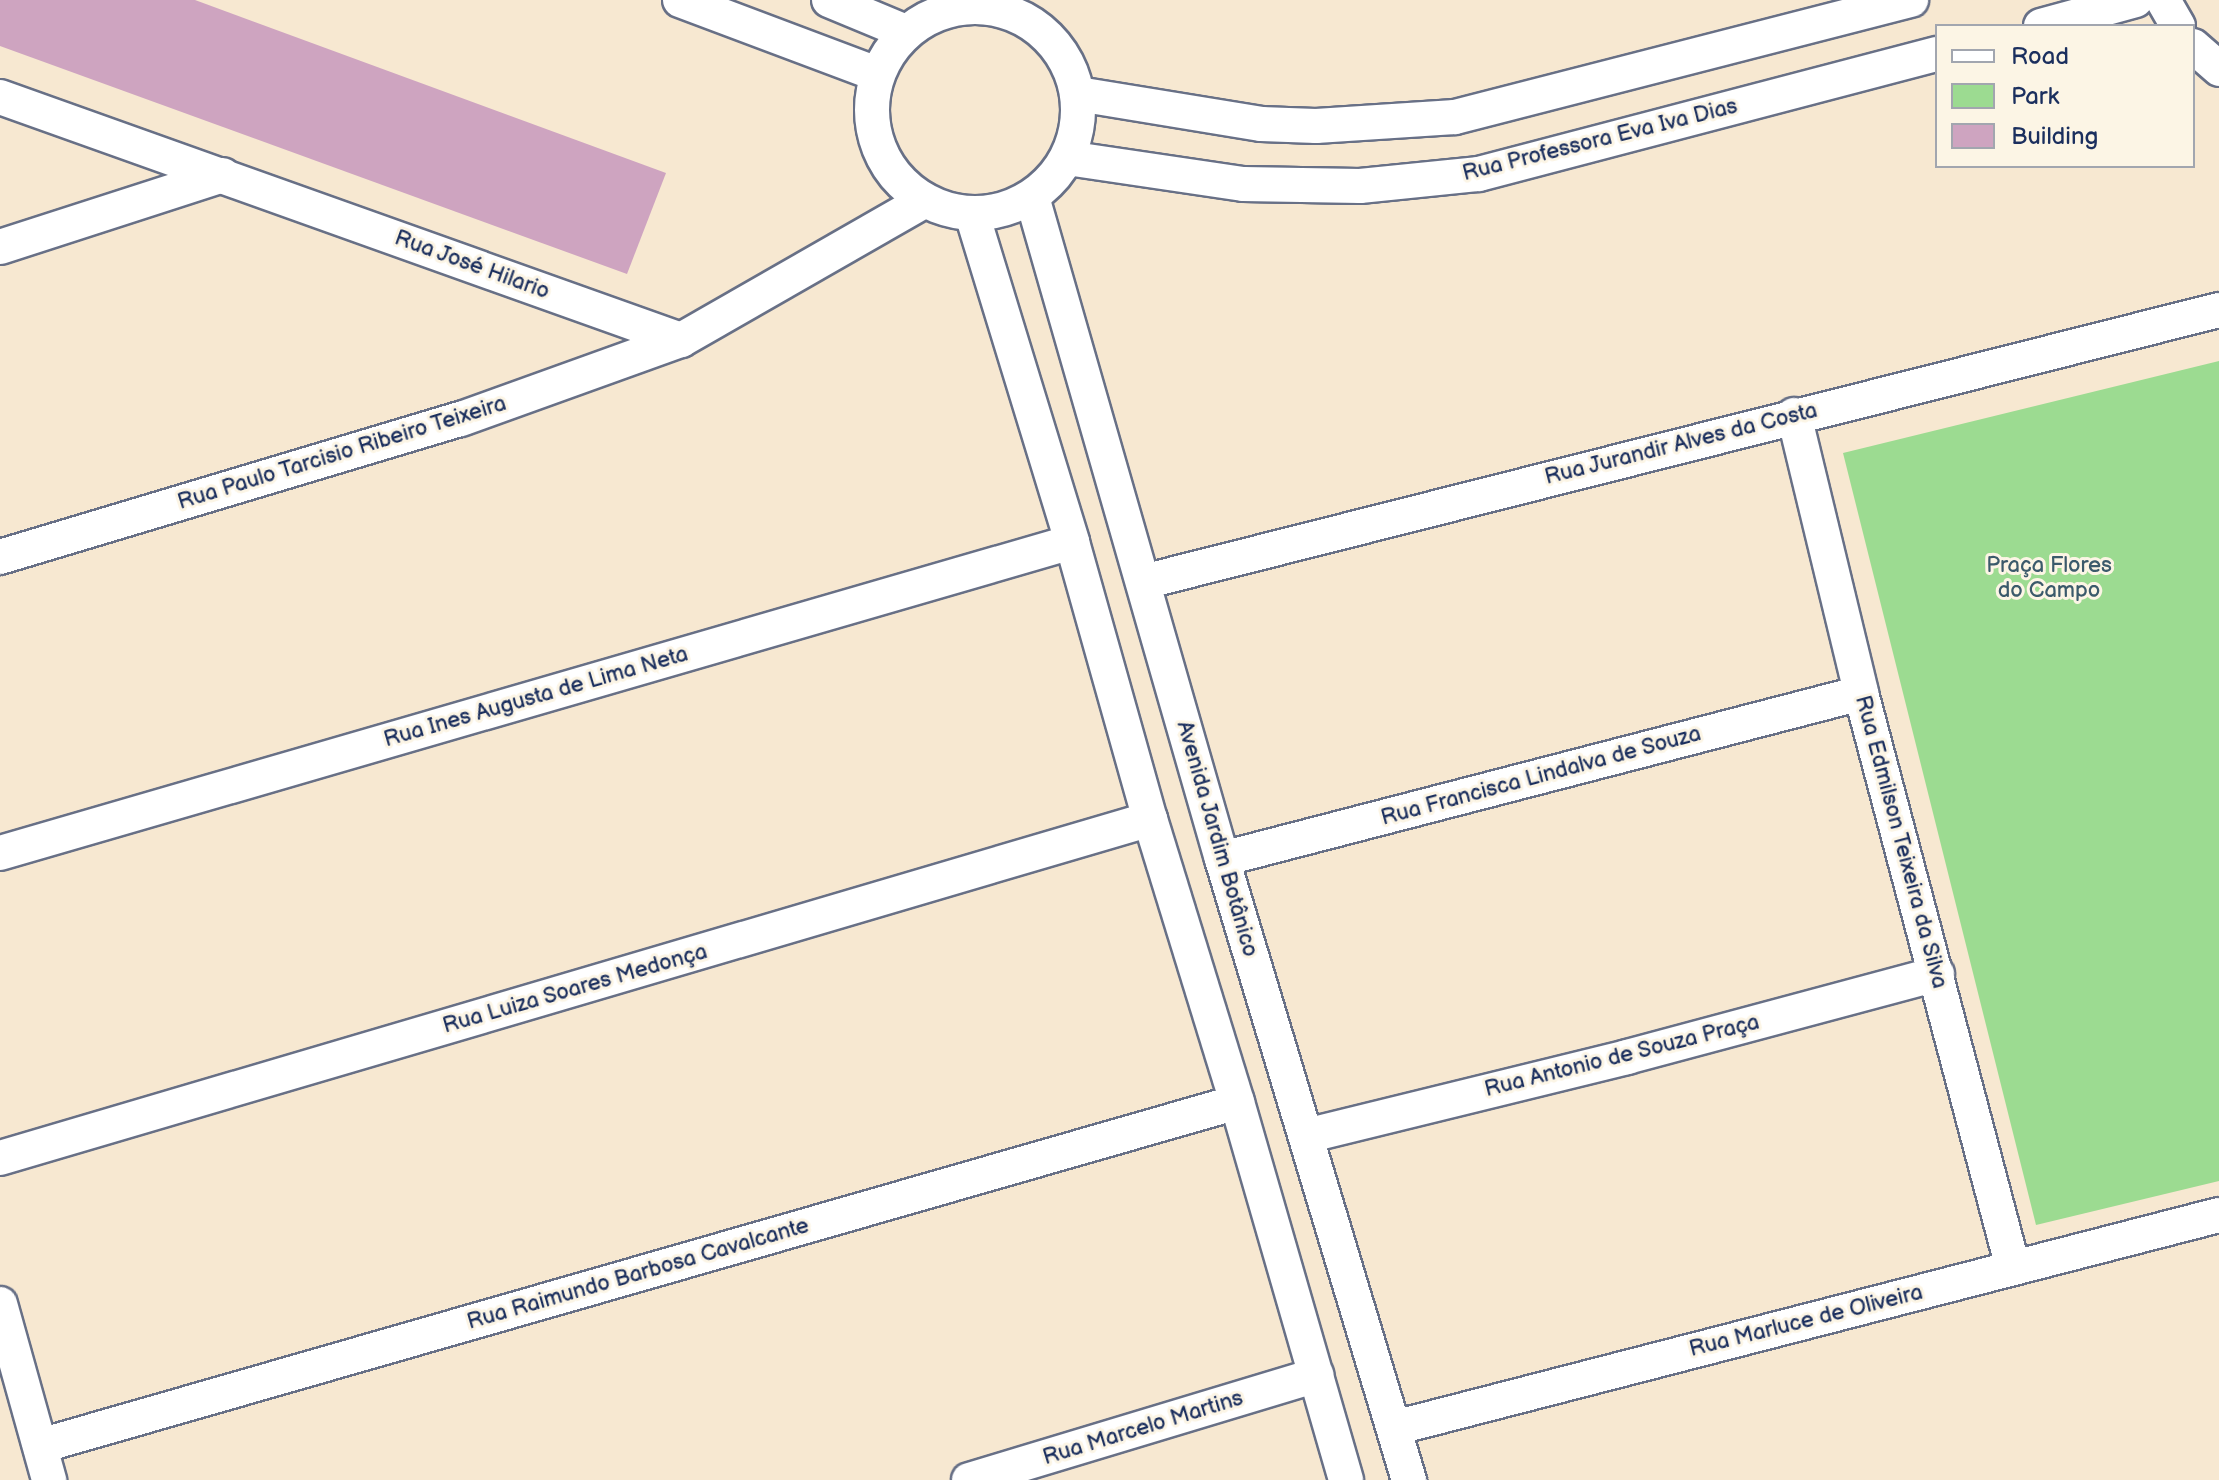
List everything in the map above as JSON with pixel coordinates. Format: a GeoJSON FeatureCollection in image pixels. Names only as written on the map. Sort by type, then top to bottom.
{"type":"FeatureCollection","features":[{"type":"Feature","properties":{"kind":"street"},"geometry":{"type":"LineString","coordinates":[[680,0],[877,74]]}},
{"type":"Feature","properties":{"kind":"street"},"geometry":{"type":"LineString","coordinates":[[829,0],[906,32]]}},
{"type":"Feature","properties":{"kind":"street"},"geometry":{"type":"LineString","coordinates":[[1078,94],[1261,124],[1316,126],[1455,117],[1911,0]]}},
{"type":"Feature","properties":{"kind":"street"},"geometry":{"type":"LineString","coordinates":[[2048,24],[2136,0]]}},
{"type":"Feature","properties":{"kind":"street"},"geometry":{"type":"LineString","coordinates":[[2163,0],[2177,24]]}},
{"type":"Feature","properties":{"kind":"street"},"geometry":{"type":"LineString","coordinates":[[980,4],[1008,12],[1034,25],[1054,44],[1069,67],[1078,94],[1078,127],[1067,158],[1052,180],[1032,197],[1003,210],[972,214],[947,210],[924,201],[900,183],[883,159],[873,132],[871,103],[877,74],[889,52],[906,32],[941,12],[980,4]]}},
{"type":"Feature","properties":{"kind":"street"},"geometry":{"type":"LineString","coordinates":[[2195,48],[2219,69]]}},
{"type":"Feature","properties":{"kind":"street","name":"Rua Professora Eva Iva Dias"},"geometry":{"type":"LineString","coordinates":[[1067,158],[1243,184],[1360,186],[1479,174],[1935,55]]}},
{"type":"Feature","properties":{"kind":"street","name":"Rua José Hilario"},"geometry":{"type":"LineString","coordinates":[[0,97],[681,340]]}},
{"type":"Feature","properties":{"kind":"street"},"geometry":{"type":"LineString","coordinates":[[0,247],[223,175]]}},
{"type":"Feature","properties":{"kind":"street","name":"Avenida Jardim Botânico"},"geometry":{"type":"LineString","coordinates":[[1032,197],[1222,859],[1409,1480]]}},
{"type":"Feature","properties":{"kind":"street"},"geometry":{"type":"LineString","coordinates":[[681,340],[924,201]]}},
{"type":"Feature","properties":{"kind":"street"},"geometry":{"type":"LineString","coordinates":[[972,214],[1072,542],[1150,819],[1237,1102],[1346,1480]]}},
{"type":"Feature","properties":{"kind":"street","name":"Rua Jurandir Alves da Costa"},"geometry":{"type":"LineString","coordinates":[[1143,582],[2219,310]]}},
{"type":"Feature","properties":{"kind":"street","name":"Rua Paulo Tarcisio Ribeiro Teixeira"},"geometry":{"type":"LineString","coordinates":[[0,557],[461,419],[681,340]]}},
{"type":"Feature","properties":{"kind":"street","name":"Rua Edmilson Teixeira da Silva"},"geometry":{"type":"LineString","coordinates":[[1794,415],[1861,693],[2013,1268]]}},
{"type":"Feature","properties":{"kind":"street","name":"Rua Ines Augusta de Lima Neta"},"geometry":{"type":"LineString","coordinates":[[0,853],[1072,542]]}},
{"type":"Feature","properties":{"kind":"street","name":"Rua Francisca Lindalva de Souza"},"geometry":{"type":"LineString","coordinates":[[1222,859],[1861,693]]}},
{"type":"Feature","properties":{"kind":"street","name":"Rua Luiza Soares Medonça"},"geometry":{"type":"LineString","coordinates":[[0,1158],[1150,819]]}},
{"type":"Feature","properties":{"kind":"street","name":"Rua Antonio de Souza Praça"},"geometry":{"type":"LineString","coordinates":[[1306,1136],[1627,1057],[1937,974]]}},
{"type":"Feature","properties":{"kind":"street","name":"Rua Raimundo Barbosa Cavalcante"},"geometry":{"type":"LineString","coordinates":[[40,1446],[1237,1102]]}},
{"type":"Feature","properties":{"kind":"street","name":"Rua Marluce de Oliveira"},"geometry":{"type":"LineString","coordinates":[[1394,1428],[2219,1215]]}},
{"type":"Feature","properties":{"kind":"street"},"geometry":{"type":"LineString","coordinates":[[0,1304],[49,1480]]}},
{"type":"Feature","properties":{"kind":"street","name":"Rua Marcelo Martins"},"geometry":{"type":"LineString","coordinates":[[969,1480],[1317,1375]]}},
{"type":"Feature","properties":{"kind":"green space","name":"Praça Flores do Campo"},"geometry":{"type":"Polygon","coordinates":[[[2219,361],[2219,1181],[2036,1225],[1843,453],[2219,361]]]}},
{"type":"Feature","properties":{"kind":"building"},"geometry":{"type":"Polygon","coordinates":[[[0,0],[195,0],[666,173],[627,274],[0,46],[0,0]]]}}]}
